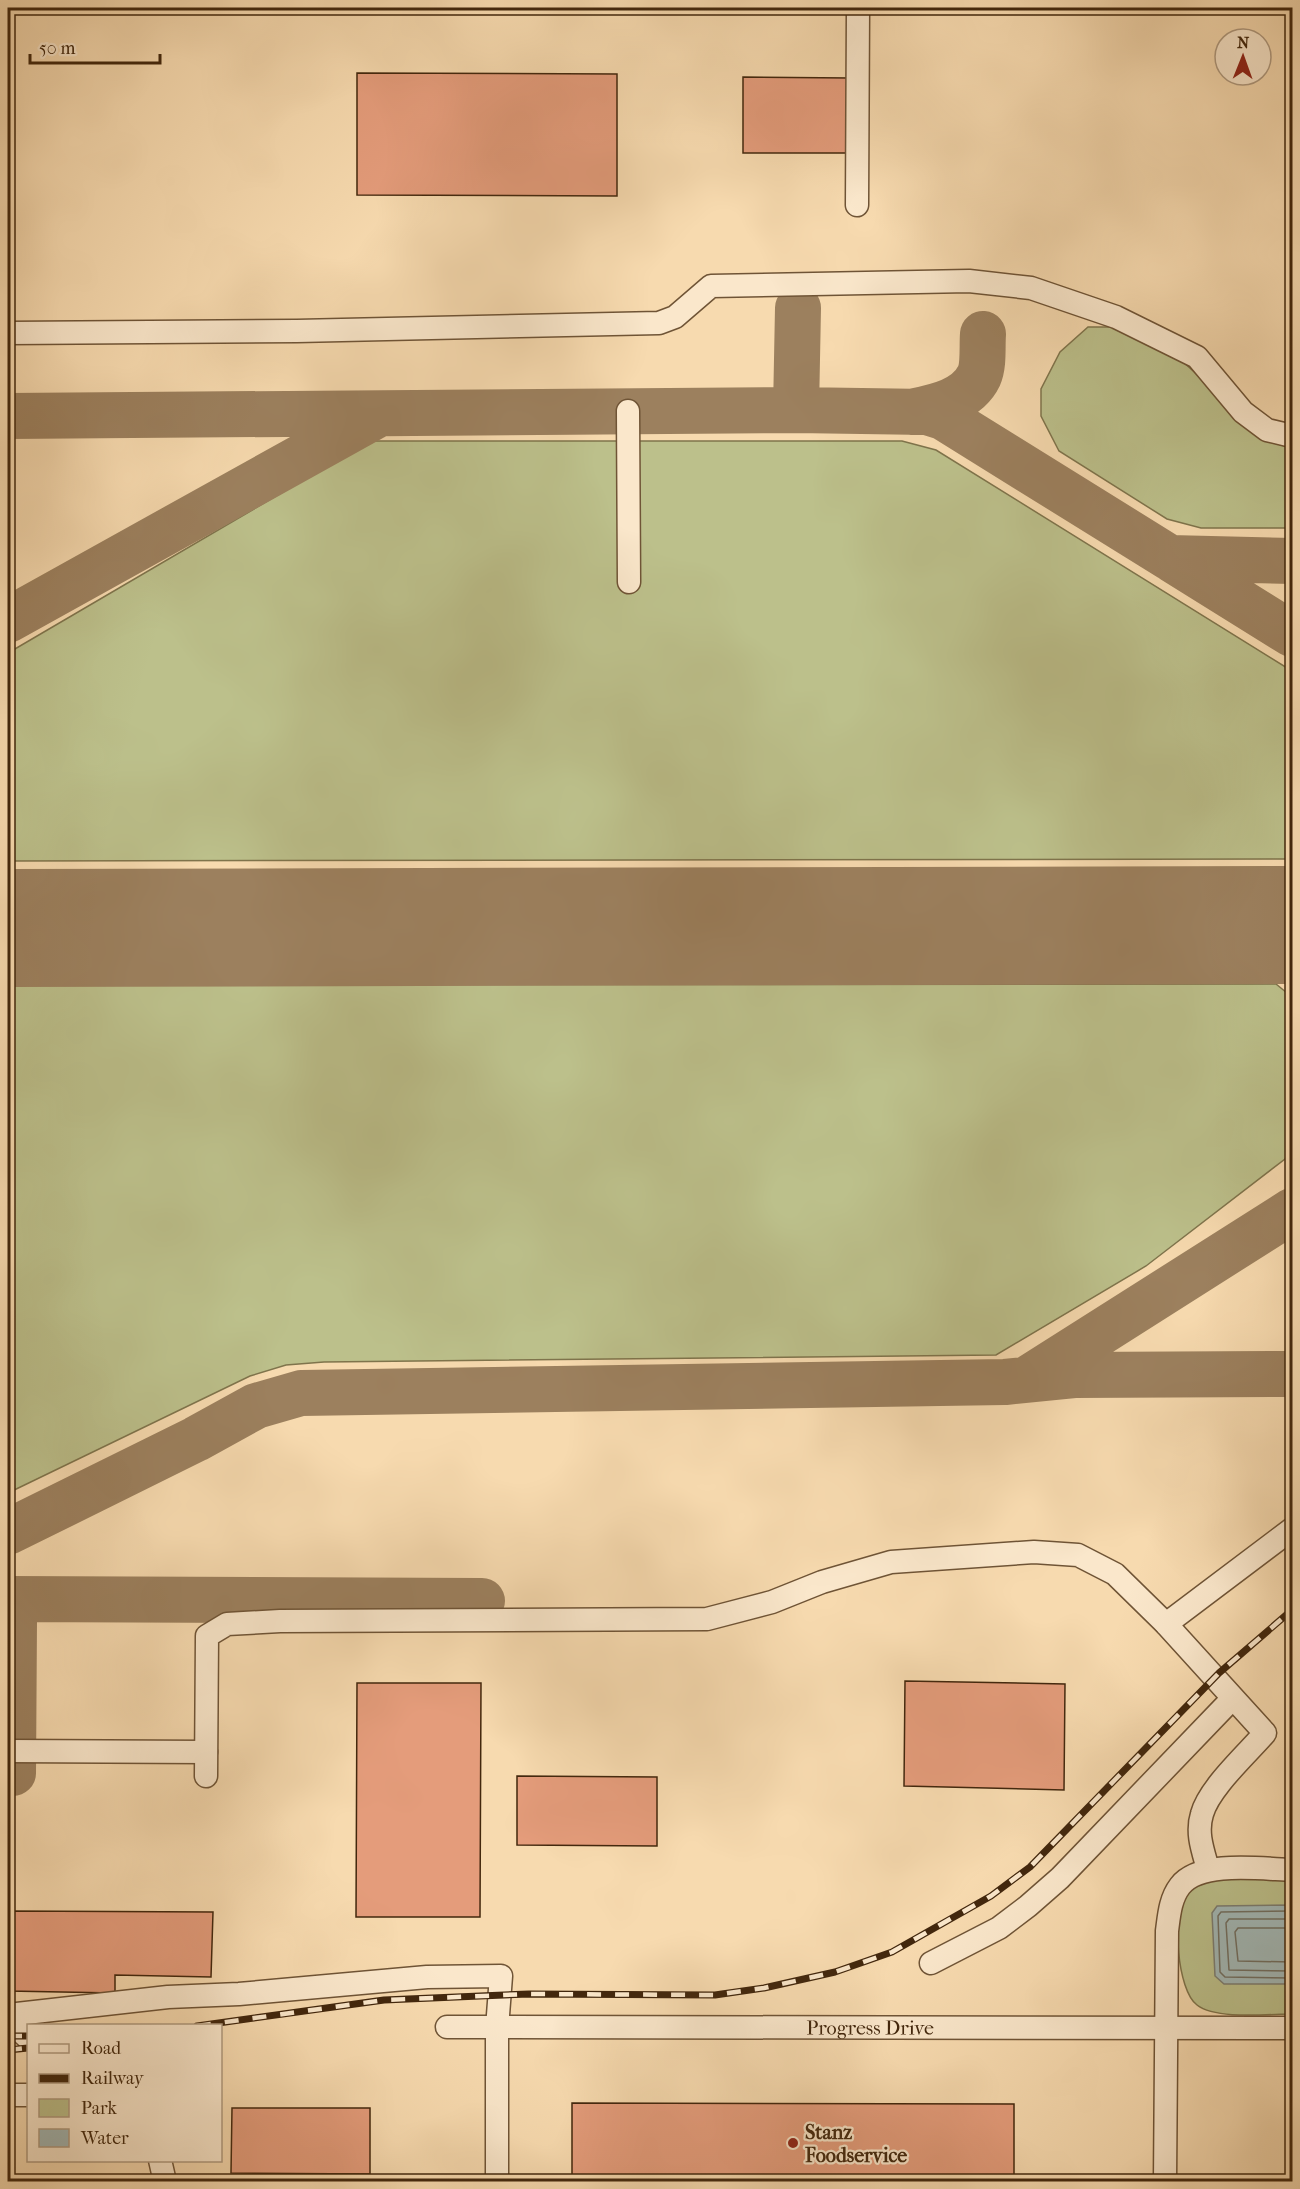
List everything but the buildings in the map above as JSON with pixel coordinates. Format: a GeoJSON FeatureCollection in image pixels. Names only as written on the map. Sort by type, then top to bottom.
{"type":"FeatureCollection","features":[{"type":"Feature","properties":{"kind":"street"},"geometry":{"type":"LineString","coordinates":[[857,205],[858,8]]}},
{"type":"Feature","properties":{"kind":"street"},"geometry":{"type":"LineString","coordinates":[[8,333],[308,331],[659,323],[675,317],[711,286],[969,281],[1031,288],[1116,317],[1197,357],[1243,412],[1267,430],[1293,436]]}},
{"type":"Feature","properties":{"kind":"street"},"geometry":{"type":"LineString","coordinates":[[628,411],[628,582]]}},
{"type":"Feature","properties":{"kind":"street"},"geometry":{"type":"LineString","coordinates":[[1166,1624],[1293,1529]]}},
{"type":"Feature","properties":{"kind":"street"},"geometry":{"type":"LineString","coordinates":[[206,1776],[207,1636],[226,1624],[280,1621],[707,1619],[772,1602],[822,1582],[891,1562],[1034,1552],[1078,1555],[1115,1574],[1166,1624],[1265,1733],[1207,1800],[1200,1826],[1200,1844],[1208,1869]]}},
{"type":"Feature","properties":{"kind":"street"},"geometry":{"type":"LineString","coordinates":[[931,1963],[999,1928],[1028,1906],[1059,1878],[1232,1699]]}},
{"type":"Feature","properties":{"kind":"street"},"geometry":{"type":"LineString","coordinates":[[8,1751],[206,1752]]}},
{"type":"Feature","properties":{"kind":"street"},"geometry":{"type":"LineString","coordinates":[[1166,2181],[1165,2027],[1167,1931],[1171,1904],[1180,1886],[1192,1876],[1208,1869],[1293,1870]]}},
{"type":"Feature","properties":{"kind":"street"},"geometry":{"type":"LineString","coordinates":[[8,2015],[168,1997],[239,1994],[427,1977],[501,1976],[497,2028],[497,2181]]}},
{"type":"Feature","properties":{"kind":"street"},"geometry":{"type":"LineString","coordinates":[[8,2020],[27,2037]]}},
{"type":"Feature","properties":{"kind":"street","name":"Progress Drive"},"geometry":{"type":"LineString","coordinates":[[447,2027],[1293,2028]]}},
{"type":"Feature","properties":{"kind":"street"},"geometry":{"type":"LineString","coordinates":[[8,2095],[27,2095]]}},
{"type":"Feature","properties":{"kind":"street"},"geometry":{"type":"LineString","coordinates":[[160,2162],[165,2181]]}},
{"type":"Feature","properties":{"kind":"green space"},"geometry":{"type":"Polygon","coordinates":[[[1088,327],[1121,327],[1180,359],[1271,442],[1292,448],[1292,528],[1201,528],[1167,519],[1059,451],[1041,416],[1041,389],[1060,352],[1088,327]]]}},
{"type":"Feature","properties":{"kind":"green space"},"geometry":{"type":"Polygon","coordinates":[[[370,441],[902,441],[936,450],[1292,671],[1292,859],[8,861],[8,653],[370,441]]]}},
{"type":"Feature","properties":{"kind":"green space"},"geometry":{"type":"Polygon","coordinates":[[[1276,984],[1292,997],[1292,1146],[1285,1159],[1146,1266],[996,1355],[324,1362],[286,1365],[250,1376],[8,1493],[8,985],[1276,984]]]}},
{"type":"Feature","properties":{"kind":"green space"},"geometry":{"type":"Polygon","coordinates":[[[1212,1879],[1292,1879],[1292,2014],[1217,2013],[1197,2005],[1190,1997],[1181,1969],[1179,1952],[1181,1905],[1190,1889],[1212,1879]]]}},
{"type":"Feature","properties":{"kind":"water"},"geometry":{"type":"Polygon","coordinates":[[[1292,1905],[1292,1984],[1224,1984],[1215,1976],[1212,1913],[1217,1906],[1292,1905]]]}},
{"type":"Feature","properties":{"kind":"taxiway"},"geometry":{"type":"LineString","coordinates":[[796,410],[798,308]]}},
{"type":"Feature","properties":{"kind":"taxiway"},"geometry":{"type":"LineString","coordinates":[[911,412],[950,402],[974,385],[982,366],[983,334]]}},
{"type":"Feature","properties":{"kind":"taxiway"},"geometry":{"type":"LineString","coordinates":[[8,416],[796,410],[927,412],[943,417],[1170,558],[1292,561]]}},
{"type":"Feature","properties":{"kind":"taxiway"},"geometry":{"type":"LineString","coordinates":[[8,620],[379,414]]}},
{"type":"Feature","properties":{"kind":"taxiway"},"geometry":{"type":"LineString","coordinates":[[1173,560],[1292,634]]}},
{"type":"Feature","properties":{"kind":"taxiway"},"geometry":{"type":"LineString","coordinates":[[1032,1376],[1292,1211]]}},
{"type":"Feature","properties":{"kind":"taxiway"},"geometry":{"type":"LineString","coordinates":[[8,1532],[196,1439],[256,1406],[301,1393],[1005,1382],[1074,1375],[1292,1374]]}},
{"type":"Feature","properties":{"kind":"taxiway"},"geometry":{"type":"LineString","coordinates":[[8,1599],[482,1601]]}},
{"type":"Feature","properties":{"kind":"taxiway"},"geometry":{"type":"LineString","coordinates":[[8,1614],[14,1621],[13,1773]]}},
{"type":"Feature","properties":{"kind":"runway"},"geometry":{"type":"LineString","coordinates":[[8,928],[1292,925]]}},
{"type":"Feature","properties":{"kind":"railway"},"geometry":{"type":"LineString","coordinates":[[211,2024],[384,2000],[529,1994],[715,1995],[764,1988],[835,1972],[892,1952],[991,1896],[1030,1867],[1219,1673],[1292,1610]]}},
{"type":"Feature","properties":{"kind":"railway"},"geometry":{"type":"LineString","coordinates":[[8,2036],[27,2036]]}},
{"type":"Feature","properties":{"kind":"railway"},"geometry":{"type":"LineString","coordinates":[[8,2050],[27,2048]]}},
{"type":"Feature","properties":{"kind":"place","name":"Stanz Foodservice"},"geometry":{"type":"Point","coordinates":[793,2143]}}]}
